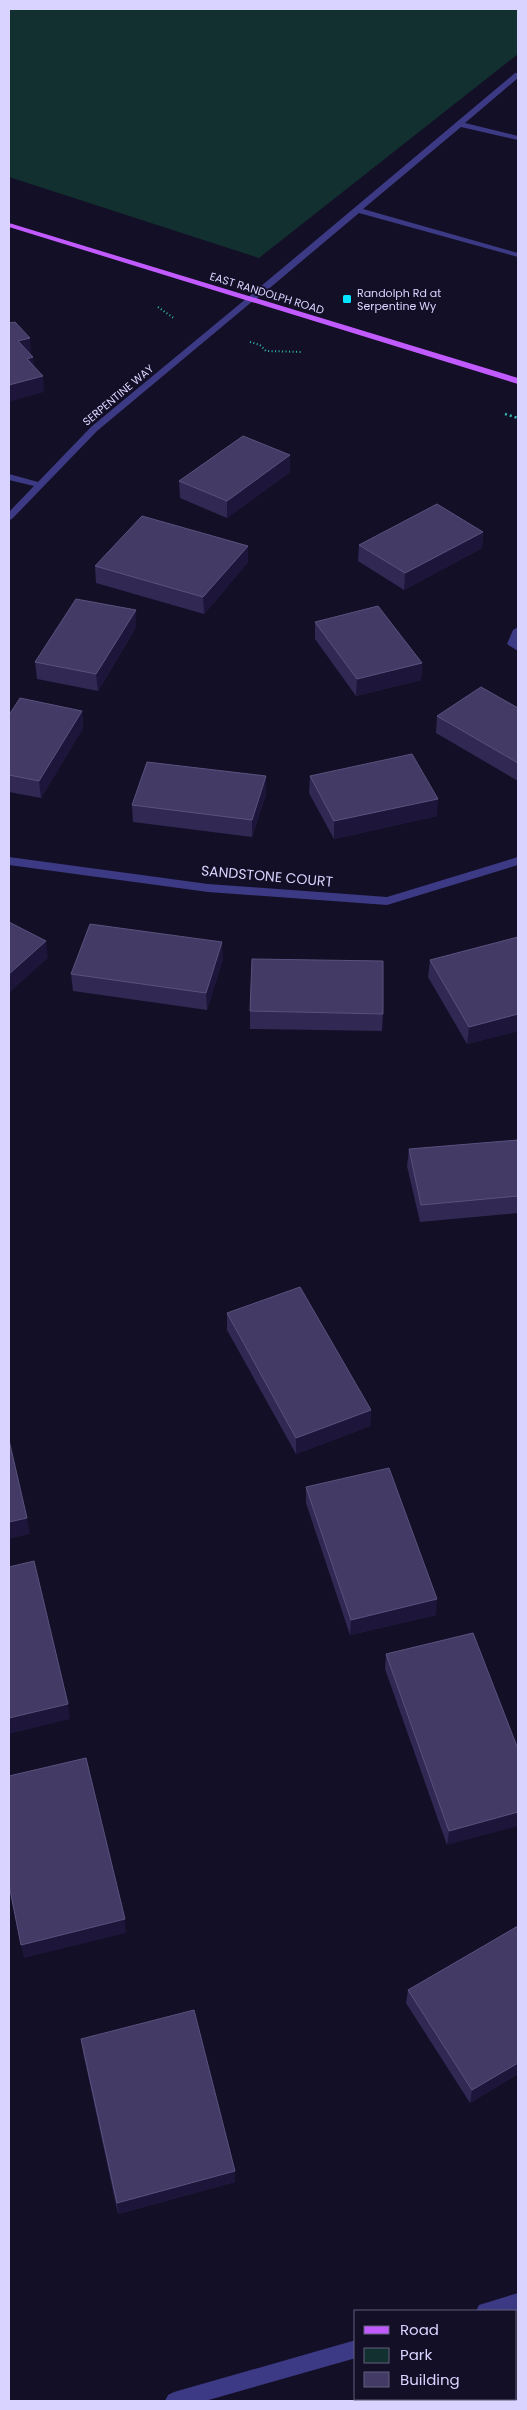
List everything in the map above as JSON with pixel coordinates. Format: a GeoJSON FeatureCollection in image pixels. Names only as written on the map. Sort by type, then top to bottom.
{"type":"FeatureCollection","features":[{"type":"Feature","properties":{"kind":"main road","name":"EAST RANDOLPH ROAD"},"geometry":{"type":"LineString","coordinates":[[9,225],[518,381]]}},
{"type":"Feature","properties":{"kind":"street","name":"SERPENTINE WAY"},"geometry":{"type":"LineString","coordinates":[[9,517],[94,429],[518,75]]}},
{"type":"Feature","properties":{"kind":"street"},"geometry":{"type":"LineString","coordinates":[[460,124],[518,138]]}},
{"type":"Feature","properties":{"kind":"street"},"geometry":{"type":"LineString","coordinates":[[358,210],[518,255]]}},
{"type":"Feature","properties":{"kind":"street"},"geometry":{"type":"LineString","coordinates":[[9,477],[40,486]]}},
{"type":"Feature","properties":{"kind":"street"},"geometry":{"type":"LineString","coordinates":[[518,630],[512,644],[518,648]]}},
{"type":"Feature","properties":{"kind":"street","name":"SANDSTONE COURT"},"geometry":{"type":"LineString","coordinates":[[9,862],[208,888],[388,901],[518,861]]}},
{"type":"Feature","properties":{"kind":"street"},"geometry":{"type":"LineString","coordinates":[[489,2310],[518,2302]]}},
{"type":"Feature","properties":{"kind":"street"},"geometry":{"type":"LineString","coordinates":[[174,2401],[354,2350]]}},
{"type":"Feature","properties":{"kind":"green space"},"geometry":{"type":"Polygon","coordinates":[[[9,9],[518,9],[518,54],[259,258],[9,177],[9,9]]]}},
{"type":"Feature","properties":{"kind":"building"},"geometry":{"type":"Polygon","coordinates":[[[15,322],[30,338],[18,341],[33,357],[27,359],[43,376],[9,385],[9,323],[15,322]]]}},
{"type":"Feature","properties":{"kind":"building"},"geometry":{"type":"Polygon","coordinates":[[[243,436],[290,455],[227,501],[179,481],[243,436]]]}},
{"type":"Feature","properties":{"kind":"building"},"geometry":{"type":"Polygon","coordinates":[[[437,504],[483,532],[405,573],[359,545],[437,504]]]}},
{"type":"Feature","properties":{"kind":"building"},"geometry":{"type":"Polygon","coordinates":[[[142,516],[248,546],[203,597],[95,566],[142,516]]]}},
{"type":"Feature","properties":{"kind":"building"},"geometry":{"type":"Polygon","coordinates":[[[76,599],[136,610],[96,674],[35,662],[76,599]]]}},
{"type":"Feature","properties":{"kind":"building"},"geometry":{"type":"Polygon","coordinates":[[[378,606],[422,663],[357,679],[315,622],[378,606]]]}},
{"type":"Feature","properties":{"kind":"building"},"geometry":{"type":"Polygon","coordinates":[[[481,687],[518,708],[518,763],[437,716],[481,687]]]}},
{"type":"Feature","properties":{"kind":"building"},"geometry":{"type":"Polygon","coordinates":[[[20,698],[82,711],[39,781],[9,775],[9,715],[20,698]]]}},
{"type":"Feature","properties":{"kind":"building"},"geometry":{"type":"Polygon","coordinates":[[[412,754],[438,799],[334,821],[310,776],[412,754]]]}},
{"type":"Feature","properties":{"kind":"building"},"geometry":{"type":"Polygon","coordinates":[[[147,762],[266,776],[252,820],[132,805],[147,762]]]}},
{"type":"Feature","properties":{"kind":"building"},"geometry":{"type":"Polygon","coordinates":[[[9,922],[46,941],[9,974],[9,922]]]}},
{"type":"Feature","properties":{"kind":"building"},"geometry":{"type":"Polygon","coordinates":[[[90,924],[222,942],[206,993],[71,974],[90,924]]]}},
{"type":"Feature","properties":{"kind":"building"},"geometry":{"type":"Polygon","coordinates":[[[518,937],[518,1014],[469,1027],[430,960],[518,937]]]}},
{"type":"Feature","properties":{"kind":"building"},"geometry":{"type":"Polygon","coordinates":[[[252,959],[383,961],[383,1014],[250,1011],[252,959]]]}},
{"type":"Feature","properties":{"kind":"building"},"geometry":{"type":"Polygon","coordinates":[[[518,1140],[518,1196],[421,1205],[409,1149],[518,1140]]]}},
{"type":"Feature","properties":{"kind":"building"},"geometry":{"type":"Polygon","coordinates":[[[300,1287],[371,1410],[296,1438],[227,1313],[300,1287]]]}},
{"type":"Feature","properties":{"kind":"building"},"geometry":{"type":"Polygon","coordinates":[[[9,1440],[27,1518],[9,1522],[9,1440]]]}},
{"type":"Feature","properties":{"kind":"building"},"geometry":{"type":"Polygon","coordinates":[[[389,1468],[437,1599],[351,1620],[306,1487],[389,1468]]]}},
{"type":"Feature","properties":{"kind":"building"},"geometry":{"type":"Polygon","coordinates":[[[34,1561],[68,1704],[9,1718],[9,1567],[34,1561]]]}},
{"type":"Feature","properties":{"kind":"building"},"geometry":{"type":"Polygon","coordinates":[[[473,1633],[518,1749],[518,1812],[449,1831],[386,1654],[473,1633]]]}},
{"type":"Feature","properties":{"kind":"building"},"geometry":{"type":"Polygon","coordinates":[[[86,1758],[125,1919],[21,1945],[9,1885],[9,1776],[86,1758]]]}},
{"type":"Feature","properties":{"kind":"building"},"geometry":{"type":"Polygon","coordinates":[[[518,1926],[518,2063],[472,2090],[408,1990],[518,1926]]]}},
{"type":"Feature","properties":{"kind":"building"},"geometry":{"type":"Polygon","coordinates":[[[194,2010],[235,2171],[117,2203],[81,2039],[194,2010]]]}},
{"type":"Feature","properties":{"kind":"place","name":"Randolph Rd at Serpentine Wy"},"geometry":{"type":"Point","coordinates":[347,299]}}]}
